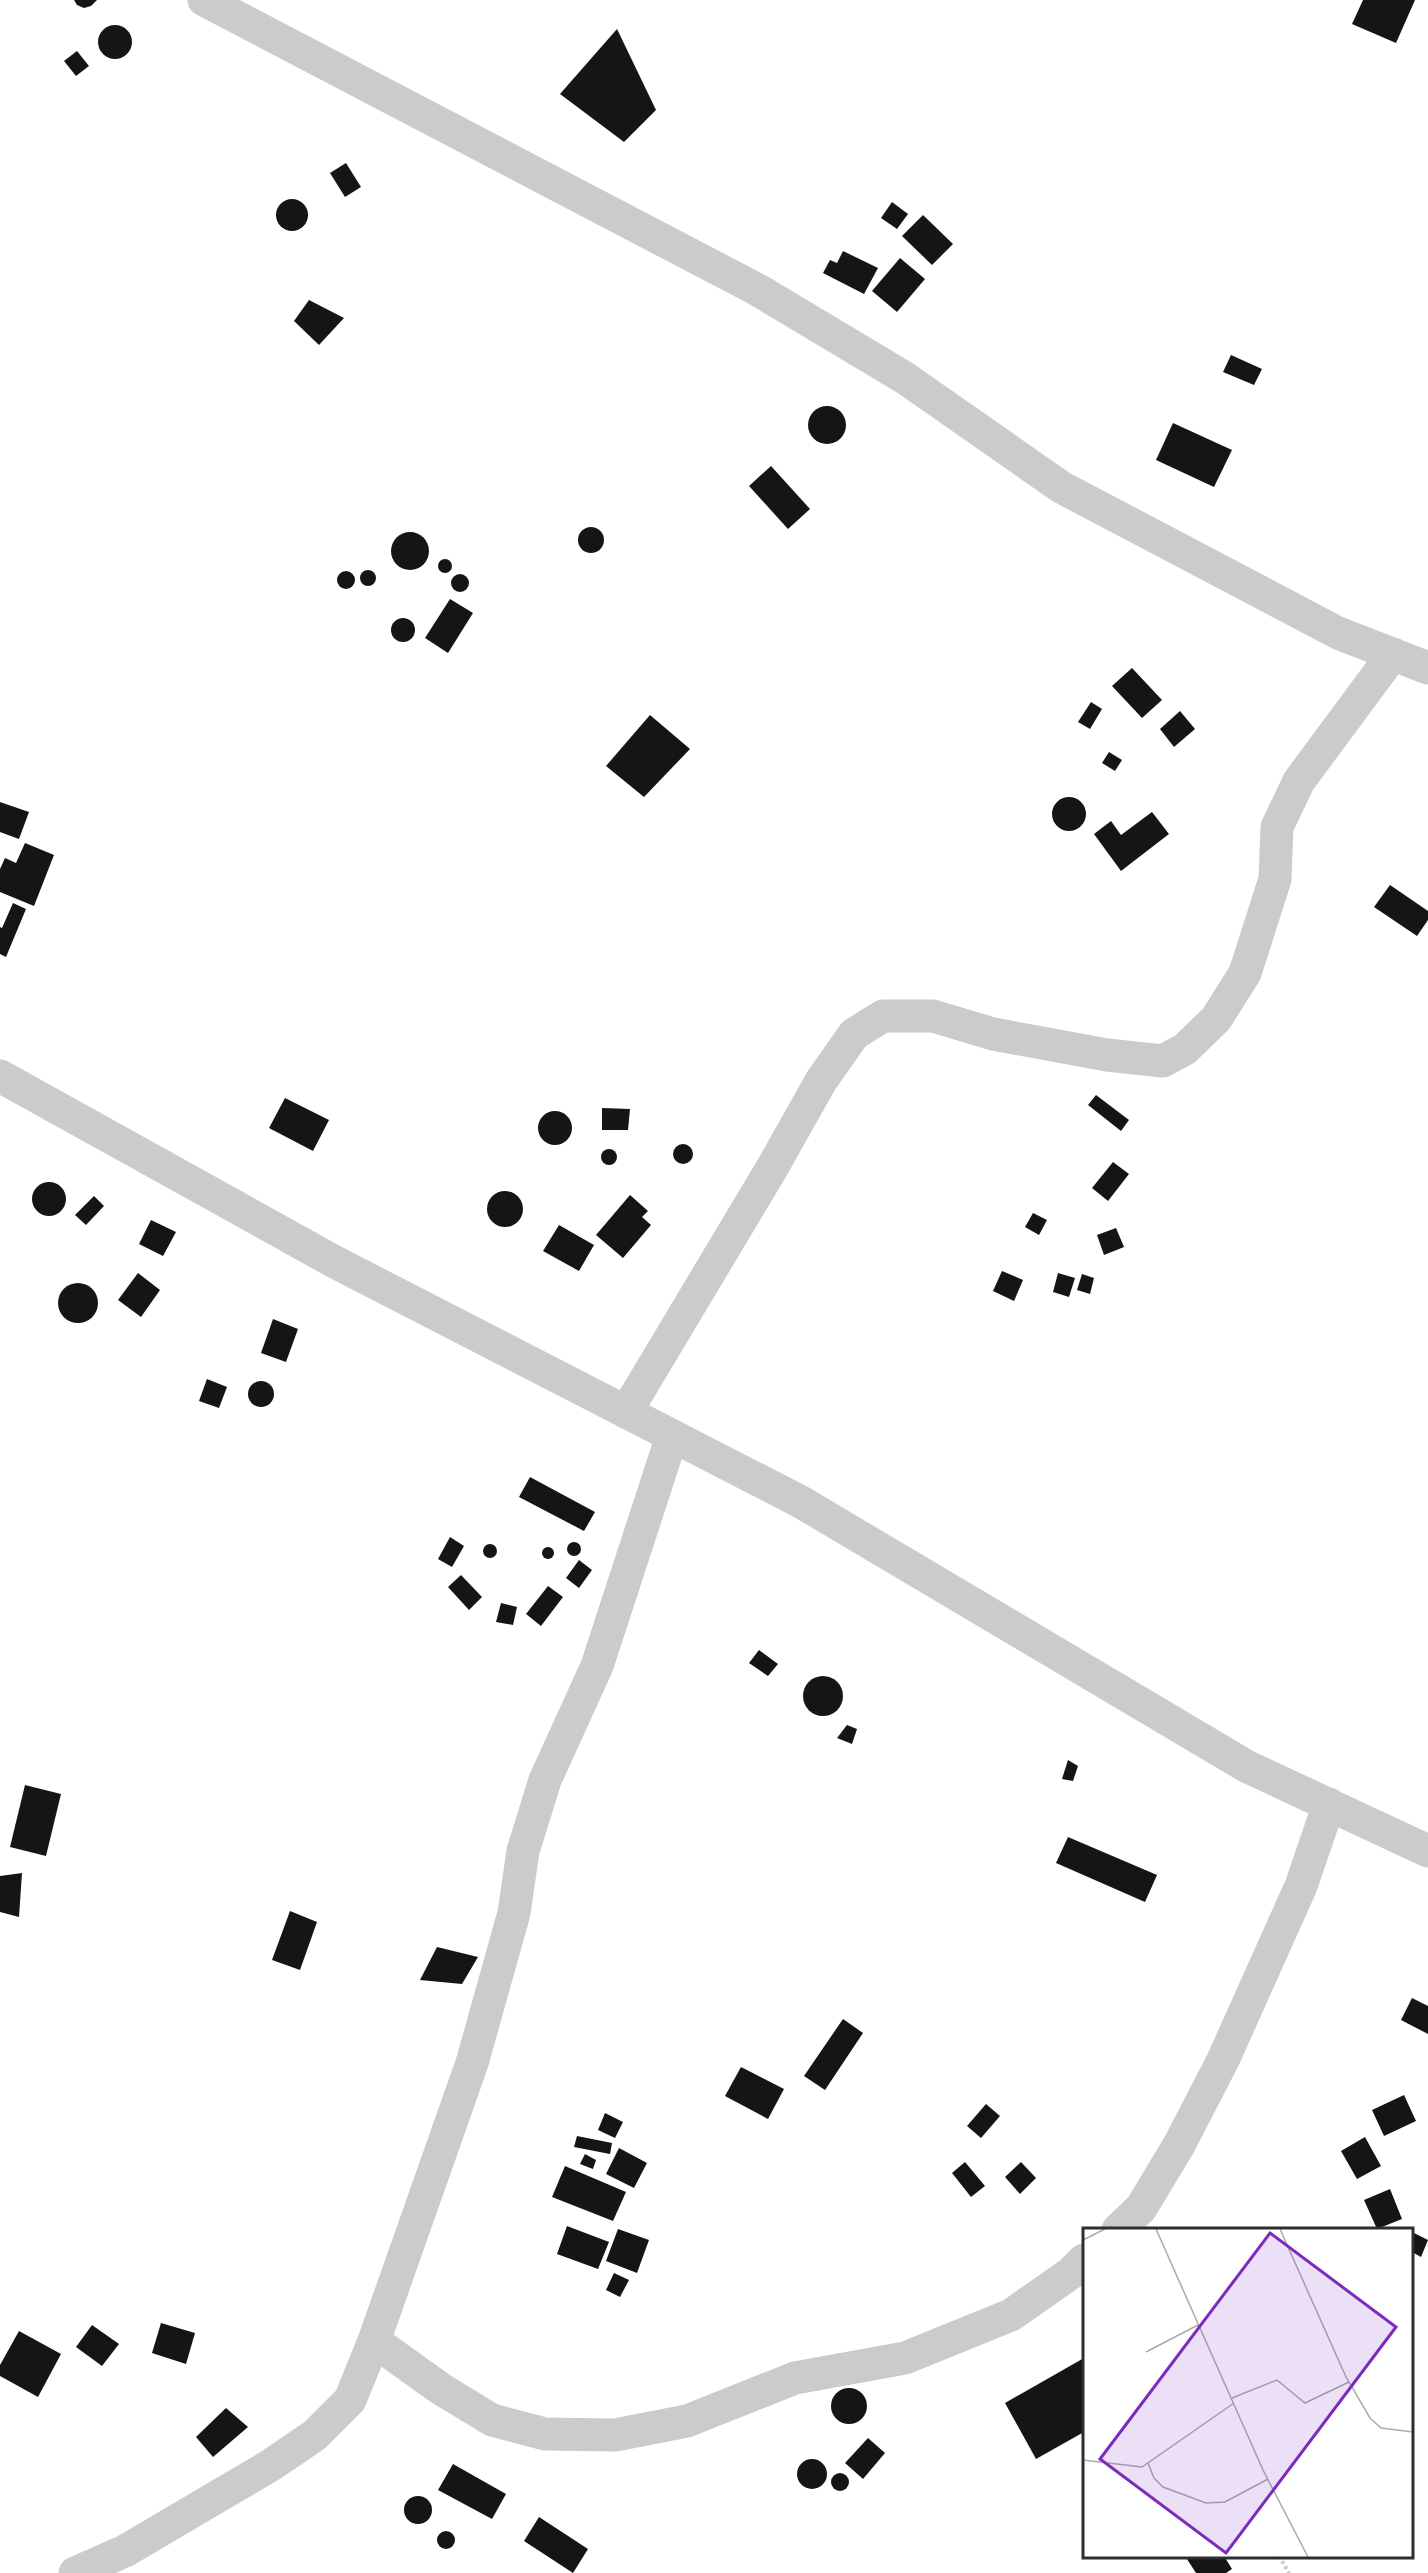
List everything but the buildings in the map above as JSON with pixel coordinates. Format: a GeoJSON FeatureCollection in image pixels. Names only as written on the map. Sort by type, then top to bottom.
{"type":"FeatureCollection","features":[{"type":"Feature","properties":{"kind":"street"},"geometry":{"type":"LineString","coordinates":[[204,0],[758,290],[905,378],[1061,487],[1338,633],[1428,668]]}},
{"type":"Feature","properties":{"kind":"street"},"geometry":{"type":"LineString","coordinates":[[626,1412],[821,1081],[854,1035],[883,1016],[933,1016],[993,1034],[1107,1056],[1163,1061],[1185,1049],[1216,1018],[1245,973],[1275,879],[1277,827],[1299,781],[1394,654]]}},
{"type":"Feature","properties":{"kind":"street"},"geometry":{"type":"LineString","coordinates":[[0,1076],[333,1261],[801,1502],[1246,1766],[1428,1851]]}},
{"type":"Feature","properties":{"kind":"street"},"geometry":{"type":"LineString","coordinates":[[75,2573],[125,2551],[271,2465],[315,2435],[350,2400],[374,2341],[472,2063],[514,1913],[523,1851],[545,1780],[597,1666],[672,1436]]}},
{"type":"Feature","properties":{"kind":"street"},"geometry":{"type":"LineString","coordinates":[[1119,2228],[1141,2208],[1179,2145],[1223,2060],[1301,1886],[1329,1804]]}},
{"type":"Feature","properties":{"kind":"street"},"geometry":{"type":"LineString","coordinates":[[374,2341],[441,2390],[492,2420],[546,2434],[615,2435],[687,2421],[795,2378],[905,2358],[1011,2315],[1083,2261]]}},
{"type":"Feature","properties":{"kind":"path"},"geometry":{"type":"LineString","coordinates":[[1280,2558],[1289,2573]]}}]}
